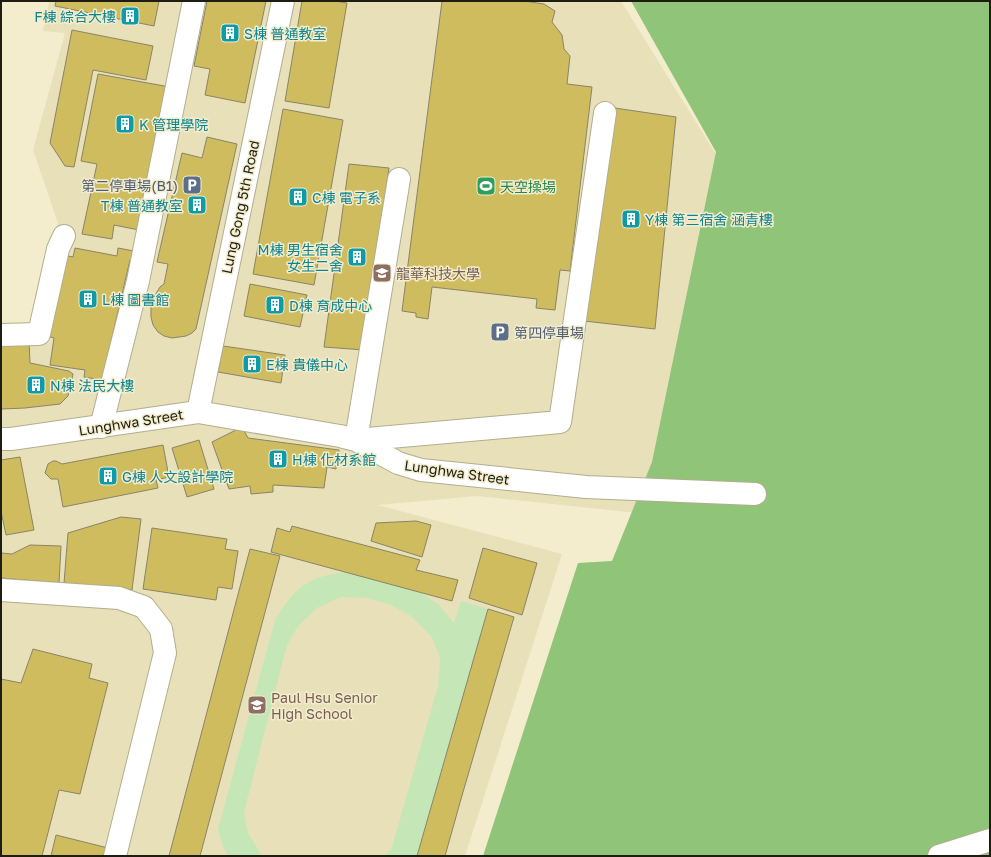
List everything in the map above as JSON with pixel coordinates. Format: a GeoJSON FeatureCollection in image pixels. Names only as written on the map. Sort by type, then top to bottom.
{"type":"FeatureCollection","features":[{"type":"Feature","properties":{"kind":"street"},"geometry":{"type":"LineString","coordinates":[[101,427],[138,281],[194,1]]}},
{"type":"Feature","properties":{"kind":"street","name":"Lung Gong 5th Road"},"geometry":{"type":"LineString","coordinates":[[198,412],[283,1]]}},
{"type":"Feature","properties":{"kind":"street"},"geometry":{"type":"LineString","coordinates":[[399,178],[356,440],[560,422],[605,113]]}},
{"type":"Feature","properties":{"kind":"street"},"geometry":{"type":"LineString","coordinates":[[1,335],[39,334],[58,249],[64,236]]}},
{"type":"Feature","properties":{"kind":"street","name":"Lunghwa Street"},"geometry":{"type":"LineString","coordinates":[[1,439],[101,427],[198,412],[356,440],[398,464],[421,470],[586,487],[755,494]]}},
{"type":"Feature","properties":{"kind":"street"},"geometry":{"type":"LineString","coordinates":[[1,590],[119,598],[144,607],[161,629],[165,653],[115,856]]}},
{"type":"Feature","properties":{"kind":"street"},"geometry":{"type":"LineString","coordinates":[[939,856],[990,840]]}},
{"type":"Feature","properties":{"kind":"shaded area","name":"龍華科技大學"},"geometry":{"type":"Polygon","coordinates":[[[49,1],[621,1],[725,169],[791,509],[628,512],[477,496],[378,505],[562,554],[465,856],[1,856],[1,326],[36,324],[58,223],[33,150],[65,33],[43,31],[49,1]]]}},
{"type":"Feature","properties":{"kind":"green space"},"geometry":{"type":"Polygon","coordinates":[[[631,1],[990,1],[990,856],[483,856],[578,563],[612,561],[652,462],[716,152],[631,1]]]}},
{"type":"Feature","properties":{"kind":"green space"},"geometry":{"type":"Polygon","coordinates":[[[345,572],[416,590],[438,604],[454,623],[461,601],[488,609],[417,856],[385,856],[392,847],[438,686],[440,657],[431,636],[411,616],[389,604],[365,598],[341,597],[317,608],[298,626],[287,645],[244,812],[248,833],[262,856],[228,856],[223,847],[218,829],[275,620],[289,600],[303,586],[320,577],[345,572]]]}},
{"type":"Feature","properties":{"kind":"building","name":"F棟 綜合大樓"},"geometry":{"type":"Polygon","coordinates":[[[56,1],[159,1],[154,26],[55,6],[56,1]]]}},
{"type":"Feature","properties":{"kind":"building","name":"S棟 普通教室"},"geometry":{"type":"Polygon","coordinates":[[[207,1],[266,1],[245,103],[205,95],[210,69],[194,66],[207,1]]]}},
{"type":"Feature","properties":{"kind":"building"},"geometry":{"type":"Polygon","coordinates":[[[302,1],[335,1],[347,3],[329,108],[285,101],[302,1]]]}},
{"type":"Feature","properties":{"kind":"building","name":"天空操場"},"geometry":{"type":"Polygon","coordinates":[[[442,1],[524,1],[544,4],[555,11],[552,22],[562,35],[564,49],[570,56],[567,84],[592,87],[570,271],[560,270],[555,310],[536,308],[537,299],[432,287],[428,319],[416,317],[416,313],[402,311],[442,1]]]}},
{"type":"Feature","properties":{"kind":"building"},"geometry":{"type":"Polygon","coordinates":[[[72,30],[153,46],[146,80],[93,70],[74,167],[65,166],[50,143],[72,30]]]}},
{"type":"Feature","properties":{"kind":"building","name":"K 管理學院"},"geometry":{"type":"Polygon","coordinates":[[[98,74],[170,87],[139,230],[114,225],[112,239],[82,234],[97,164],[81,161],[98,74]]]}},
{"type":"Feature","properties":{"kind":"building","name":"Y棟 第三宿舍 涵青樓"},"geometry":{"type":"Polygon","coordinates":[[[608,107],[676,117],[655,329],[584,321],[608,107]]]}},
{"type":"Feature","properties":{"kind":"building","name":"C棟 電子系"},"geometry":{"type":"Polygon","coordinates":[[[283,109],[343,120],[314,285],[253,274],[283,109]]]}},
{"type":"Feature","properties":{"kind":"building","name":"T棟 普通教室"},"geometry":{"type":"Polygon","coordinates":[[[207,137],[237,144],[196,329],[186,336],[172,338],[164,336],[158,332],[153,325],[151,317],[151,307],[154,297],[160,287],[164,284],[168,264],[157,262],[182,153],[202,158],[207,137]]]}},
{"type":"Feature","properties":{"kind":"building","name":"M棟 男生宿舍 女生二舍"},"geometry":{"type":"Polygon","coordinates":[[[349,164],[389,168],[364,350],[324,347],[349,164]]]}},
{"type":"Feature","properties":{"kind":"building","name":"L棟 圖書館"},"geometry":{"type":"Polygon","coordinates":[[[75,248],[117,256],[118,248],[139,252],[137,262],[130,260],[102,380],[84,377],[85,370],[50,365],[54,338],[47,336],[63,255],[73,257],[75,248]]]}},
{"type":"Feature","properties":{"kind":"building","name":"D棟 育成中心"},"geometry":{"type":"Polygon","coordinates":[[[250,284],[307,295],[300,327],[244,316],[250,284]]]}},
{"type":"Feature","properties":{"kind":"building","name":"N棟 法民大樓"},"geometry":{"type":"Polygon","coordinates":[[[29,340],[30,363],[69,371],[73,374],[68,396],[60,404],[1,409],[1,341],[29,340]]]}},
{"type":"Feature","properties":{"kind":"building","name":"E棟 貴儀中心"},"geometry":{"type":"Polygon","coordinates":[[[223,346],[285,355],[281,383],[218,372],[223,346]]]}},
{"type":"Feature","properties":{"kind":"building","name":"H棟 化材系館"},"geometry":{"type":"Polygon","coordinates":[[[242,427],[248,438],[339,450],[336,469],[327,467],[324,488],[273,485],[273,492],[251,494],[250,486],[229,489],[212,442],[242,427]]]}},
{"type":"Feature","properties":{"kind":"building"},"geometry":{"type":"Polygon","coordinates":[[[199,440],[214,489],[187,497],[172,448],[199,440]]]}},
{"type":"Feature","properties":{"kind":"building","name":"G棟 人文設計學院"},"geometry":{"type":"Polygon","coordinates":[[[163,445],[169,477],[156,480],[158,488],[63,507],[58,479],[51,479],[45,473],[48,464],[53,461],[62,464],[163,445]]]}},
{"type":"Feature","properties":{"kind":"building"},"geometry":{"type":"Polygon","coordinates":[[[20,457],[34,530],[6,535],[1,511],[1,460],[20,457]]]}},
{"type":"Feature","properties":{"kind":"building"},"geometry":{"type":"Polygon","coordinates":[[[121,517],[141,519],[132,590],[64,583],[68,533],[121,517]]]}},
{"type":"Feature","properties":{"kind":"building"},"geometry":{"type":"Polygon","coordinates":[[[416,521],[431,525],[422,557],[371,541],[376,523],[416,521]]]}},
{"type":"Feature","properties":{"kind":"building"},"geometry":{"type":"Polygon","coordinates":[[[292,526],[420,560],[416,570],[458,580],[452,601],[271,552],[277,528],[290,532],[292,526]]]}},
{"type":"Feature","properties":{"kind":"building"},"geometry":{"type":"Polygon","coordinates":[[[152,528],[227,539],[225,549],[238,551],[232,589],[218,587],[216,600],[143,589],[152,528]]]}},
{"type":"Feature","properties":{"kind":"building"},"geometry":{"type":"Polygon","coordinates":[[[30,545],[61,546],[59,583],[1,578],[1,553],[12,554],[30,545]]]}},
{"type":"Feature","properties":{"kind":"building"},"geometry":{"type":"Polygon","coordinates":[[[483,548],[537,563],[522,615],[469,598],[483,548]]]}},
{"type":"Feature","properties":{"kind":"building"},"geometry":{"type":"Polygon","coordinates":[[[250,549],[280,556],[200,856],[169,856],[250,549]]]}},
{"type":"Feature","properties":{"kind":"building"},"geometry":{"type":"Polygon","coordinates":[[[488,609],[514,617],[445,856],[417,856],[488,609]]]}},
{"type":"Feature","properties":{"kind":"building"},"geometry":{"type":"Polygon","coordinates":[[[33,649],[92,664],[89,678],[108,683],[80,794],[59,790],[42,856],[1,856],[1,679],[21,683],[33,649]]]}},
{"type":"Feature","properties":{"kind":"building"},"geometry":{"type":"Polygon","coordinates":[[[56,835],[108,848],[106,856],[51,856],[56,835]]]}},
{"type":"Feature","properties":{"kind":"place","name":"F棟 綜合大樓"},"geometry":{"type":"Point","coordinates":[130,16]}},
{"type":"Feature","properties":{"kind":"place","name":"S棟 普通教室"},"geometry":{"type":"Point","coordinates":[230,33]}},
{"type":"Feature","properties":{"kind":"place","name":"K 管理學院"},"geometry":{"type":"Point","coordinates":[125,124]}},
{"type":"Feature","properties":{"kind":"place","name":"第二停車場(B1)"},"geometry":{"type":"Point","coordinates":[192,185]}},
{"type":"Feature","properties":{"kind":"place","name":"天空操場"},"geometry":{"type":"Point","coordinates":[486,186]}},
{"type":"Feature","properties":{"kind":"place","name":"C棟 電子系"},"geometry":{"type":"Point","coordinates":[298,197]}},
{"type":"Feature","properties":{"kind":"place","name":"T棟 普通教室"},"geometry":{"type":"Point","coordinates":[197,205]}},
{"type":"Feature","properties":{"kind":"place","name":"Y棟 第三宿舍 涵青樓"},"geometry":{"type":"Point","coordinates":[631,219]}},
{"type":"Feature","properties":{"kind":"place","name":"M棟 男生宿舍 女生二舍"},"geometry":{"type":"Point","coordinates":[357,257]}},
{"type":"Feature","properties":{"kind":"place","name":"龍華科技大學"},"geometry":{"type":"Point","coordinates":[382,273]}},
{"type":"Feature","properties":{"kind":"place","name":"L棟 圖書館"},"geometry":{"type":"Point","coordinates":[88,299]}},
{"type":"Feature","properties":{"kind":"place","name":"D棟 育成中心"},"geometry":{"type":"Point","coordinates":[275,305]}},
{"type":"Feature","properties":{"kind":"place","name":"第四停車場"},"geometry":{"type":"Point","coordinates":[500,332]}},
{"type":"Feature","properties":{"kind":"place","name":"E棟 貴儀中心"},"geometry":{"type":"Point","coordinates":[252,364]}},
{"type":"Feature","properties":{"kind":"place","name":"N棟 法民大樓"},"geometry":{"type":"Point","coordinates":[36,385]}},
{"type":"Feature","properties":{"kind":"place","name":"H棟 化材系館"},"geometry":{"type":"Point","coordinates":[278,459]}},
{"type":"Feature","properties":{"kind":"place","name":"G棟 人文設計學院"},"geometry":{"type":"Point","coordinates":[108,476]}},
{"type":"Feature","properties":{"kind":"place","name":"Paul Hsu Senior High School"},"geometry":{"type":"Point","coordinates":[257,705]}}]}
